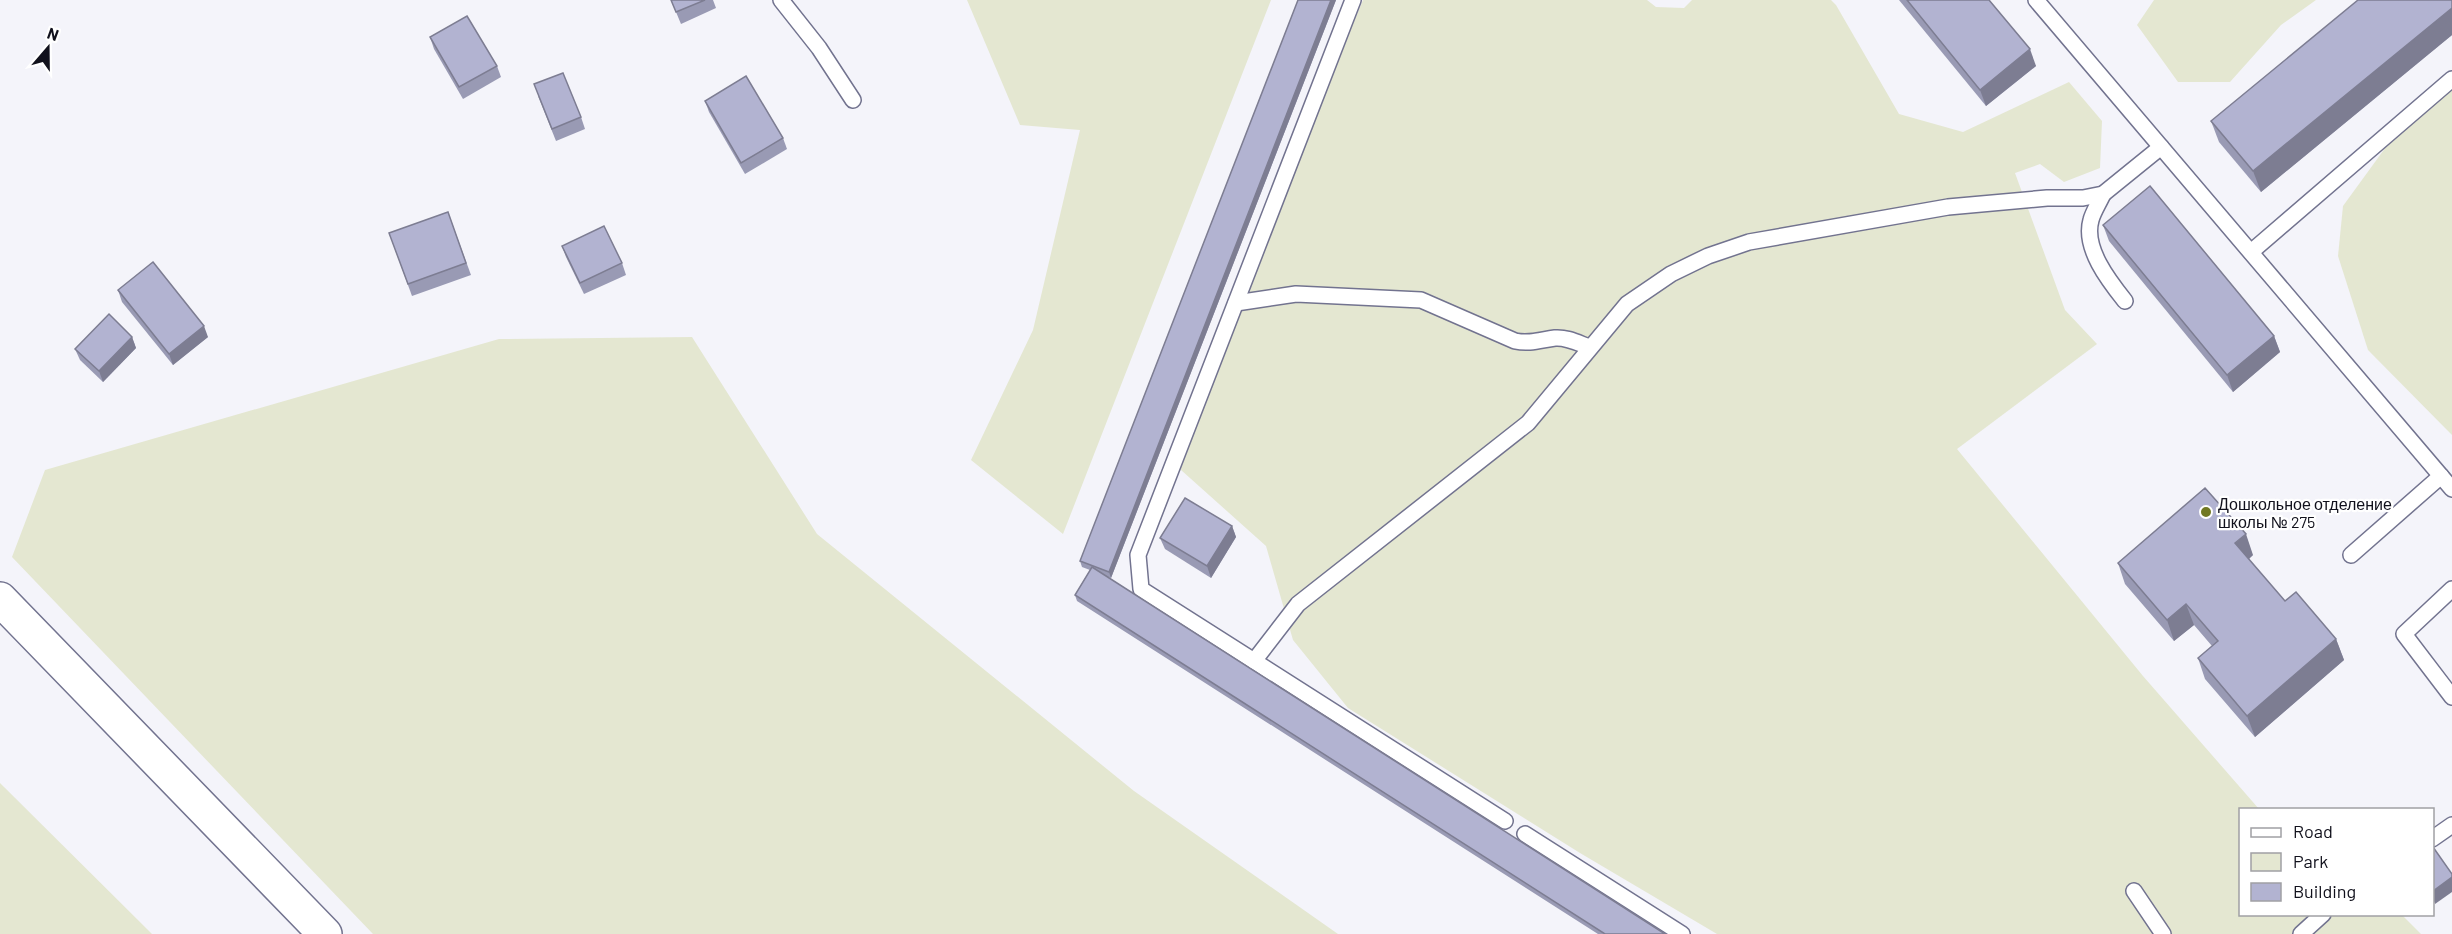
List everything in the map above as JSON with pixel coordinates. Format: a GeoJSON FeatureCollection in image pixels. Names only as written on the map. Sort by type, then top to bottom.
{"type":"FeatureCollection","features":[{"type":"Feature","properties":{"kind":"street"},"geometry":{"type":"LineString","coordinates":[[0,599],[325,934]]}},
{"type":"Feature","properties":{"kind":"lane"},"geometry":{"type":"LineString","coordinates":[[781,0],[819,48],[853,100]]}},
{"type":"Feature","properties":{"kind":"lane"},"geometry":{"type":"LineString","coordinates":[[1353,0],[1138,555],[1141,589],[1505,821]]}},
{"type":"Feature","properties":{"kind":"lane"},"geometry":{"type":"LineString","coordinates":[[2036,0],[2452,489]]}},
{"type":"Feature","properties":{"kind":"lane"},"geometry":{"type":"LineString","coordinates":[[2251,252],[2452,79]]}},
{"type":"Feature","properties":{"kind":"lane"},"geometry":{"type":"LineString","coordinates":[[2125,301],[2101,270],[2092,245],[2090,222],[2103,194],[2161,147]]}},
{"type":"Feature","properties":{"kind":"lane"},"geometry":{"type":"LineString","coordinates":[[1254,661],[1298,604],[1528,423],[1627,304],[1671,274],[1708,256],[1749,242],[1948,207],[2047,198],[2083,198],[2103,194]]}},
{"type":"Feature","properties":{"kind":"lane"},"geometry":{"type":"LineString","coordinates":[[1236,303],[1296,294],[1421,300],[1515,341],[1529,344],[1556,338],[1589,347]]}},
{"type":"Feature","properties":{"kind":"lane"},"geometry":{"type":"LineString","coordinates":[[2351,555],[2441,476]]}},
{"type":"Feature","properties":{"kind":"lane"},"geometry":{"type":"LineString","coordinates":[[2452,589],[2404,634],[2452,697]]}},
{"type":"Feature","properties":{"kind":"lane"},"geometry":{"type":"LineString","coordinates":[[2434,838],[2452,825]]}},
{"type":"Feature","properties":{"kind":"lane"},"geometry":{"type":"LineString","coordinates":[[1525,834],[1682,934]]}},
{"type":"Feature","properties":{"kind":"lane"},"geometry":{"type":"LineString","coordinates":[[2134,891],[2163,934]]}},
{"type":"Feature","properties":{"kind":"lane"},"geometry":{"type":"LineString","coordinates":[[2301,934],[2322,916]]}},
{"type":"Feature","properties":{"kind":"green space"},"geometry":{"type":"Polygon","coordinates":[[[967,0],[1271,0],[1063,534],[971,460],[1033,330],[1080,130],[1020,125],[967,0]]]}},
{"type":"Feature","properties":{"kind":"green space"},"geometry":{"type":"Polygon","coordinates":[[[1363,0],[1647,0],[1656,7],[1684,8],[1692,0],[1831,0],[1899,114],[1963,132],[2069,82],[2102,121],[2100,168],[2064,182],[2040,164],[2015,173],[2065,310],[2097,344],[1957,449],[2143,676],[2258,808],[2239,808],[2239,916],[2403,916],[2421,934],[1717,934],[1580,853],[1348,708],[1293,640],[1266,546],[1181,470],[1179,449],[1236,302],[1363,0]]]}},
{"type":"Feature","properties":{"kind":"green space"},"geometry":{"type":"Polygon","coordinates":[[[2154,0],[2316,0],[2281,25],[2230,82],[2178,82],[2137,25],[2154,0]]]}},
{"type":"Feature","properties":{"kind":"green space"},"geometry":{"type":"Polygon","coordinates":[[[2452,74],[2452,435],[2368,350],[2338,256],[2343,206],[2399,129],[2452,74]]]}},
{"type":"Feature","properties":{"kind":"green space"},"geometry":{"type":"Polygon","coordinates":[[[692,337],[817,534],[1134,791],[1338,934],[373,934],[12,557],[45,470],[499,339],[692,337]]]}},
{"type":"Feature","properties":{"kind":"green space"},"geometry":{"type":"Polygon","coordinates":[[[0,783],[152,934],[0,934],[0,783]]]}},
{"type":"Feature","properties":{"kind":"building"},"geometry":{"type":"Polygon","coordinates":[[[671,0],[705,0],[676,12],[671,0]]]}},
{"type":"Feature","properties":{"kind":"building"},"geometry":{"type":"Polygon","coordinates":[[[1298,0],[1331,0],[1109,572],[1080,561],[1298,0]]]}},
{"type":"Feature","properties":{"kind":"building"},"geometry":{"type":"Polygon","coordinates":[[[1907,0],[1989,0],[2030,49],[1980,90],[1907,0]]]}},
{"type":"Feature","properties":{"kind":"building"},"geometry":{"type":"Polygon","coordinates":[[[2358,0],[2452,0],[2452,8],[2253,171],[2211,121],[2358,0]]]}},
{"type":"Feature","properties":{"kind":"building"},"geometry":{"type":"Polygon","coordinates":[[[467,16],[497,66],[459,87],[430,37],[467,16]]]}},
{"type":"Feature","properties":{"kind":"building"},"geometry":{"type":"Polygon","coordinates":[[[563,73],[581,117],[552,129],[534,84],[563,73]]]}},
{"type":"Feature","properties":{"kind":"building"},"geometry":{"type":"Polygon","coordinates":[[[746,76],[783,138],[741,163],[705,101],[746,76]]]}},
{"type":"Feature","properties":{"kind":"building"},"geometry":{"type":"Polygon","coordinates":[[[2150,186],[2274,336],[2227,375],[2103,225],[2150,186]]]}},
{"type":"Feature","properties":{"kind":"building"},"geometry":{"type":"Polygon","coordinates":[[[448,212],[466,263],[408,284],[389,233],[448,212]]]}},
{"type":"Feature","properties":{"kind":"building"},"geometry":{"type":"Polygon","coordinates":[[[604,226],[622,263],[580,283],[562,246],[604,226]]]}},
{"type":"Feature","properties":{"kind":"building"},"geometry":{"type":"Polygon","coordinates":[[[153,262],[204,326],[169,354],[118,290],[153,262]]]}},
{"type":"Feature","properties":{"kind":"building"},"geometry":{"type":"Polygon","coordinates":[[[109,314],[132,337],[99,371],[75,349],[109,314]]]}},
{"type":"Feature","properties":{"kind":"building"},"geometry":{"type":"Polygon","coordinates":[[[2205,488],[2246,534],[2235,543],[2285,601],[2296,592],[2336,639],[2247,716],[2198,658],[2218,641],[2186,604],[2167,620],[2118,563],[2205,488]]]}},
{"type":"Feature","properties":{"kind":"building"},"geometry":{"type":"Polygon","coordinates":[[[1185,498],[1232,526],[1207,566],[1160,538],[1185,498]]]}},
{"type":"Feature","properties":{"kind":"building"},"geometry":{"type":"Polygon","coordinates":[[[1092,567],[1665,934],[1605,934],[1075,595],[1092,567]]]}},
{"type":"Feature","properties":{"kind":"building"},"geometry":{"type":"Polygon","coordinates":[[[2434,848],[2452,874],[2452,877],[2434,890],[2434,848]]]}},
{"type":"Feature","properties":{"kind":"place","name":"Дошкольное отделение школы № 275"},"geometry":{"type":"Point","coordinates":[2206,512]}}]}
